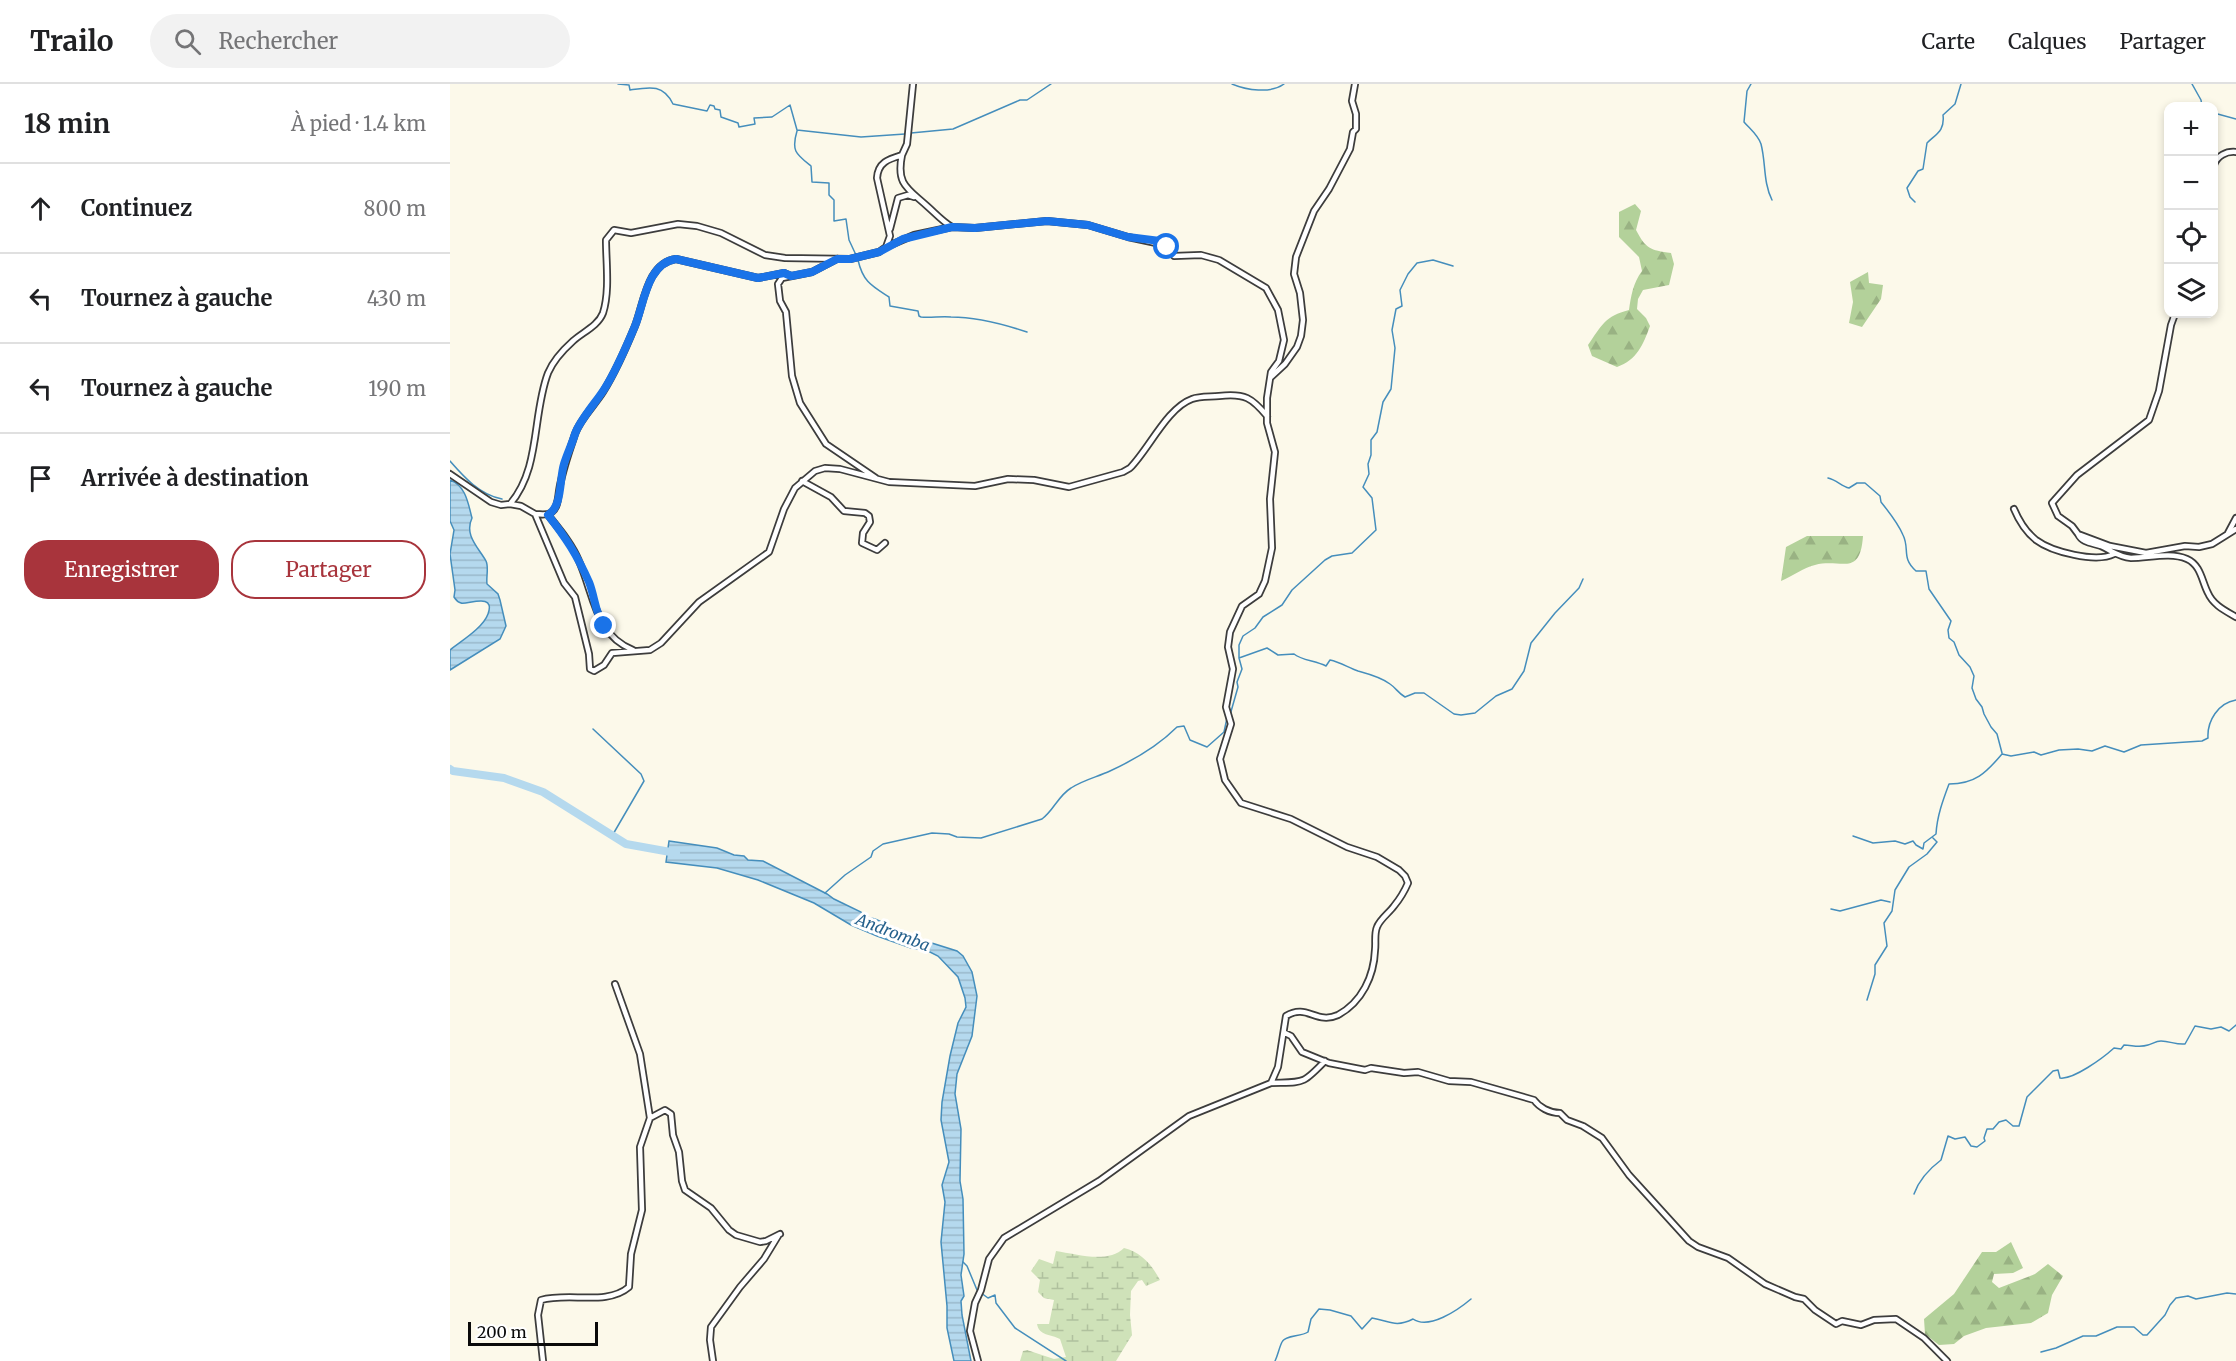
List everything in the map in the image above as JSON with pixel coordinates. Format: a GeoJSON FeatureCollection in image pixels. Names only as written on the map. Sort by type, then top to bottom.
{"type":"FeatureCollection","features":[{"type":"Feature","properties":{"kind":"street"},"geometry":{"type":"LineString","coordinates":[[913,84],[907,144],[902,155],[900,177],[914,197],[952,227]]}},
{"type":"Feature","properties":{"kind":"street"},"geometry":{"type":"LineString","coordinates":[[1271,377],[1285,364],[1297,347],[1301,336],[1303,320],[1300,293],[1294,274],[1296,257],[1314,211],[1329,189],[1350,149],[1356,129],[1356,114],[1352,101],[1355,84]]}},
{"type":"Feature","properties":{"kind":"street"},"geometry":{"type":"LineString","coordinates":[[2218,158],[2227,152],[2236,152]]}},
{"type":"Feature","properties":{"kind":"street"},"geometry":{"type":"LineString","coordinates":[[886,247],[890,236],[878,168],[883,163],[902,155]]}},
{"type":"Feature","properties":{"kind":"street"},"geometry":{"type":"LineString","coordinates":[[889,231],[898,198],[908,195],[914,197]]}},
{"type":"Feature","properties":{"kind":"street"},"geometry":{"type":"LineString","coordinates":[[510,504],[527,477],[539,409],[549,371],[565,348],[602,316],[606,291],[606,240],[614,230],[645,231],[678,224],[697,226],[721,233],[765,255],[785,258],[850,259],[879,252],[914,236],[952,227],[975,228],[1047,221],[1088,225],[1163,245],[1174,256],[1201,255],[1219,260],[1266,288],[1278,310],[1284,340],[1284,348],[1276,367],[1271,372],[1267,398],[1267,423],[1275,452],[1270,499],[1272,548],[1265,581],[1259,594],[1242,606],[1230,632],[1228,647],[1233,669],[1226,707],[1231,724],[1220,759],[1222,770],[1229,786],[1241,803],[1291,819],[1347,847],[1377,857],[1399,870],[1408,883],[1396,904],[1377,926],[1375,960],[1371,977],[1358,997],[1340,1014],[1325,1019],[1301,1011],[1286,1016],[1278,1067],[1271,1083]]}},
{"type":"Feature","properties":{"kind":"street"},"geometry":{"type":"LineString","coordinates":[[450,474],[491,502],[521,506],[535,513],[548,515],[554,511],[558,502],[565,462],[575,432],[609,382],[658,268],[669,260],[676,259],[758,278],[784,273],[791,276]]}},
{"type":"Feature","properties":{"kind":"street"},"geometry":{"type":"LineString","coordinates":[[837,259],[812,272],[782,278],[778,284],[778,291],[786,312],[792,376],[800,403],[826,444],[878,480]]}},
{"type":"Feature","properties":{"kind":"street"},"geometry":{"type":"LineString","coordinates":[[2173,318],[2159,391],[2149,420],[2077,475],[2052,503],[2058,516],[2072,526],[2085,542],[2103,547],[2114,554],[2132,558],[2163,556],[2186,559],[2198,569],[2212,600],[2236,617]]}},
{"type":"Feature","properties":{"kind":"street"},"geometry":{"type":"LineString","coordinates":[[535,513],[564,583],[575,597],[590,654],[590,669],[594,671],[598,670],[612,653],[650,650],[661,643],[699,602],[769,552],[790,497],[802,481],[815,471],[825,468],[840,469],[889,482],[975,486],[1008,478],[1034,480],[1069,487],[1130,468],[1178,407],[1192,399],[1227,395],[1241,396],[1253,400],[1267,416]]}},
{"type":"Feature","properties":{"kind":"street"},"geometry":{"type":"LineString","coordinates":[[802,481],[831,497],[844,511],[866,513],[869,516],[870,522],[863,533],[862,543],[877,550],[885,543]]}},
{"type":"Feature","properties":{"kind":"street"},"geometry":{"type":"LineString","coordinates":[[2014,509],[2023,526],[2037,541],[2048,546],[2071,555],[2092,557],[2114,554]]}},
{"type":"Feature","properties":{"kind":"street"},"geometry":{"type":"LineString","coordinates":[[548,515],[569,542],[579,560],[590,584],[598,617],[610,636],[621,645],[636,650]]}},
{"type":"Feature","properties":{"kind":"street"},"geometry":{"type":"LineString","coordinates":[[2225,537],[2236,518]]}},
{"type":"Feature","properties":{"kind":"street"},"geometry":{"type":"LineString","coordinates":[[2078,534],[2110,546],[2146,553],[2212,544],[2236,530]]}},
{"type":"Feature","properties":{"kind":"street"},"geometry":{"type":"LineString","coordinates":[[543,1361],[538,1315],[542,1300],[598,1297],[621,1293],[629,1287],[631,1254],[642,1210],[640,1147],[650,1118],[640,1054],[615,984]]}},
{"type":"Feature","properties":{"kind":"street"},"geometry":{"type":"LineString","coordinates":[[1285,1033],[1291,1036],[1302,1052],[1325,1062],[1365,1070],[1371,1068],[1404,1073],[1418,1072],[1449,1082],[1471,1082],[1534,1100],[1552,1113],[1560,1113],[1567,1120],[1583,1126],[1602,1138],[1629,1175],[1683,1236],[1698,1247],[1728,1258],[1765,1284],[1804,1299],[1815,1310],[1836,1324],[1842,1321],[1861,1325],[1874,1320],[1896,1319],[1924,1338],[1947,1361]]}},
{"type":"Feature","properties":{"kind":"street"},"geometry":{"type":"LineString","coordinates":[[978,1361],[970,1331],[975,1303],[995,1247],[1011,1233],[1099,1181],[1189,1116],[1271,1083],[1299,1082],[1309,1079],[1325,1062]]}},
{"type":"Feature","properties":{"kind":"street"},"geometry":{"type":"LineString","coordinates":[[650,1118],[665,1110],[671,1114],[683,1186],[696,1199],[711,1208],[729,1230],[736,1235],[760,1242],[766,1242],[780,1234],[764,1259],[711,1327],[713,1361]]}},
{"type":"Feature","properties":{"kind":"green space"},"geometry":{"type":"Polygon","coordinates":[[[1635,204],[1641,211],[1636,230],[1649,247],[1671,253],[1674,264],[1669,285],[1643,290],[1638,299],[1637,309],[1650,326],[1642,345],[1634,356],[1617,367],[1592,356],[1588,345],[1609,318],[1629,310],[1634,285],[1642,271],[1639,257],[1619,237],[1619,212],[1635,204]]]}},
{"type":"Feature","properties":{"kind":"green space"},"geometry":{"type":"Polygon","coordinates":[[[1868,272],[1869,283],[1883,285],[1881,299],[1862,327],[1849,323],[1853,302],[1850,282],[1868,272]]]}},
{"type":"Feature","properties":{"kind":"green space"},"geometry":{"type":"Polygon","coordinates":[[[1807,536],[1863,536],[1858,557],[1853,562],[1815,565],[1781,581],[1786,547],[1807,536]]]}},
{"type":"Feature","properties":{"kind":"green space"},"geometry":{"type":"Polygon","coordinates":[[[2011,1242],[2023,1268],[2013,1273],[1994,1274],[1992,1282],[1999,1288],[2035,1274],[2048,1264],[2063,1276],[2052,1295],[2048,1313],[2031,1323],[1986,1328],[1964,1336],[1954,1344],[1939,1345],[1925,1334],[1924,1319],[1954,1294],[1982,1252],[1996,1252],[2011,1242]]]}},
{"type":"Feature","properties":{"kind":"green space"},"geometry":{"type":"Polygon","coordinates":[[[1124,1248],[1145,1260],[1160,1280],[1146,1286],[1142,1280],[1138,1281],[1131,1291],[1132,1335],[1116,1361],[1020,1361],[1023,1351],[1027,1350],[1054,1359],[1066,1357],[1060,1339],[1043,1333],[1038,1328],[1037,1324],[1049,1324],[1054,1300],[1044,1298],[1038,1292],[1040,1280],[1031,1271],[1039,1259],[1053,1264],[1056,1251],[1101,1257],[1117,1253],[1124,1248]]]}},
{"type":"Feature","properties":{"kind":"water"},"geometry":{"type":"Polygon","coordinates":[[[450,480],[460,486],[466,496],[472,518],[471,535],[486,561],[487,584],[498,594],[506,626],[500,639],[450,670],[450,650],[482,624],[489,607],[485,601],[461,603],[454,597],[450,554],[454,530],[450,521],[450,480]]]}},
{"type":"Feature","properties":{"kind":"water"},"geometry":{"type":"Polygon","coordinates":[[[669,841],[717,848],[734,855],[744,856],[748,860],[763,861],[861,912],[866,917],[919,939],[957,951],[963,956],[972,972],[977,996],[972,1036],[957,1074],[955,1094],[961,1129],[960,1181],[963,1199],[964,1254],[961,1275],[964,1296],[961,1301],[971,1361],[954,1361],[947,1328],[941,1242],[945,1202],[942,1185],[949,1162],[941,1120],[942,1102],[958,1023],[966,1007],[958,977],[938,956],[928,951],[911,948],[877,936],[851,925],[814,903],[758,880],[717,868],[666,862],[669,841]]]}},
{"type":"Feature","properties":{"kind":"waterway"},"geometry":{"type":"LineString","coordinates":[[618,84],[629,85],[630,90],[655,88],[665,93],[673,104],[707,111],[710,105],[714,106],[715,109],[720,110],[721,117],[738,123],[739,127],[755,124],[754,118],[772,117],[790,105],[797,130],[861,137],[905,134]]}},
{"type":"Feature","properties":{"kind":"waterway"},"geometry":{"type":"LineString","coordinates":[[911,133],[953,129],[1020,100],[1027,100],[1051,84]]}},
{"type":"Feature","properties":{"kind":"waterway"},"geometry":{"type":"LineString","coordinates":[[1232,84],[1258,90],[1272,89],[1284,84]]}},
{"type":"Feature","properties":{"kind":"waterway"},"geometry":{"type":"LineString","coordinates":[[1751,84],[1747,91],[1744,122],[1761,144],[1767,186],[1772,200]]}},
{"type":"Feature","properties":{"kind":"waterway"},"geometry":{"type":"LineString","coordinates":[[1915,202],[1910,197],[1907,188],[1918,171],[1923,169],[1927,143],[1941,129],[1943,115],[1955,104],[1961,84]]}},
{"type":"Feature","properties":{"kind":"waterway"},"geometry":{"type":"LineString","coordinates":[[2192,84],[2201,102]]}},
{"type":"Feature","properties":{"kind":"waterway"},"geometry":{"type":"LineString","coordinates":[[2218,114],[2236,119]]}},
{"type":"Feature","properties":{"kind":"waterway"},"geometry":{"type":"LineString","coordinates":[[797,131],[796,152],[811,166],[812,182],[829,183],[829,195],[834,200],[834,221],[846,219],[849,240],[856,255]]}},
{"type":"Feature","properties":{"kind":"waterway"},"geometry":{"type":"LineString","coordinates":[[858,260],[866,278],[889,297],[890,306],[918,311],[921,317],[970,318],[1027,332]]}},
{"type":"Feature","properties":{"kind":"waterway"},"geometry":{"type":"LineString","coordinates":[[1239,658],[1239,645],[1243,636],[1255,628],[1263,617],[1282,605],[1292,590],[1325,560],[1332,556],[1352,553],[1376,530],[1372,498],[1363,487],[1369,474],[1371,440],[1377,432],[1383,402],[1391,389],[1395,348],[1392,330],[1396,309],[1402,306],[1400,290],[1417,263],[1433,260],[1453,266]]}},
{"type":"Feature","properties":{"kind":"waterway"},"geometry":{"type":"LineString","coordinates":[[450,461],[480,489],[502,499]]}},
{"type":"Feature","properties":{"kind":"waterway"},"geometry":{"type":"LineString","coordinates":[[1828,478],[1849,488],[1857,483],[1865,483],[1880,496],[1881,502],[1903,535],[1907,558],[1911,566],[1916,571],[1926,571],[1929,589],[1951,621],[1948,630],[1949,638],[1954,642],[1959,655],[1970,667],[1974,676],[1972,688],[1976,699],[1997,734],[2002,753]]}},
{"type":"Feature","properties":{"kind":"waterway"},"geometry":{"type":"LineString","coordinates":[[1230,715],[1242,669],[1239,658],[1267,648],[1278,655],[1294,654],[1326,666],[1330,660],[1334,661],[1383,679],[1405,697],[1415,693],[1424,693],[1454,714],[1475,713],[1496,696],[1512,689],[1524,671],[1531,643],[1579,588],[1583,579]]}},
{"type":"Feature","properties":{"kind":"waterway"},"geometry":{"type":"LineString","coordinates":[[1853,836],[1873,843],[1895,841],[1905,844],[1913,841],[1923,849],[1924,843],[1936,834],[1939,814],[1949,784],[1973,780],[1991,767],[2002,754],[2011,756],[2034,752],[2041,755],[2059,750],[2092,751],[2105,746],[2124,752],[2141,745],[2202,741],[2208,738],[2209,725],[2219,709],[2236,700]]}},
{"type":"Feature","properties":{"kind":"waterway"},"geometry":{"type":"LineString","coordinates":[[825,893],[845,875],[871,857],[873,851],[883,844],[932,833],[981,838],[1042,819],[1071,788],[1137,757],[1177,727],[1184,726],[1190,740],[1207,747],[1224,732],[1227,718]]}},
{"type":"Feature","properties":{"kind":"waterway"},"geometry":{"type":"LineString","coordinates":[[593,729],[641,774],[644,781],[612,836]]}},
{"type":"Feature","properties":{"kind":"waterway","name":"Andromba"},"geometry":{"type":"LineString","coordinates":[[450,769],[504,778],[543,792],[626,844],[676,853]]}},
{"type":"Feature","properties":{"kind":"waterway"},"geometry":{"type":"LineString","coordinates":[[1867,1000],[1875,974],[1875,965],[1887,946],[1884,923],[1892,911],[1895,890],[1909,867],[1927,854],[1937,842],[1933,838]]}},
{"type":"Feature","properties":{"kind":"waterway"},"geometry":{"type":"LineString","coordinates":[[1831,909],[1840,911],[1881,900],[1890,902]]}},
{"type":"Feature","properties":{"kind":"waterway"},"geometry":{"type":"LineString","coordinates":[[1914,1194],[1925,1175],[1941,1160],[1948,1136],[1955,1139],[1965,1137],[1971,1146],[1977,1147],[1985,1141],[1987,1129],[1993,1129],[1999,1122],[2006,1120],[2013,1126],[2019,1126],[2027,1097],[2053,1071],[2058,1070],[2060,1078],[2066,1078],[2088,1068],[2114,1048],[2121,1049],[2124,1045],[2145,1046],[2157,1041],[2185,1044],[2195,1026],[2211,1029],[2221,1027],[2229,1031],[2236,1025]]}},
{"type":"Feature","properties":{"kind":"waterway"},"geometry":{"type":"LineString","coordinates":[[963,1262],[977,1290],[988,1298],[995,1295],[996,1303],[1015,1328],[1066,1361]]}},
{"type":"Feature","properties":{"kind":"waterway"},"geometry":{"type":"LineString","coordinates":[[2041,1352],[2083,1336],[2096,1336],[2117,1327],[2134,1327],[2143,1335],[2147,1335],[2165,1315],[2176,1298],[2188,1296],[2196,1299],[2227,1293],[2236,1294]]}},
{"type":"Feature","properties":{"kind":"waterway"},"geometry":{"type":"LineString","coordinates":[[1275,1361],[1284,1340],[1308,1332],[1311,1319],[1319,1309],[1351,1316],[1362,1329],[1372,1318],[1392,1323],[1402,1323],[1413,1319],[1420,1322],[1435,1320],[1451,1313],[1471,1299]]}},
{"type":"Feature","properties":{"kind":"route"},"geometry":{"type":"LineString","coordinates":[[604,626],[598,617],[590,584],[579,560],[563,533],[548,515],[554,511],[558,502],[565,462],[575,432],[609,382],[623,355],[654,274],[664,263],[676,259],[758,278],[784,273],[791,276],[812,272],[837,259],[850,259],[879,252],[903,239],[952,227],[975,228],[1030,221],[1088,225],[1128,237],[1160,241],[1167,247]]}}]}
